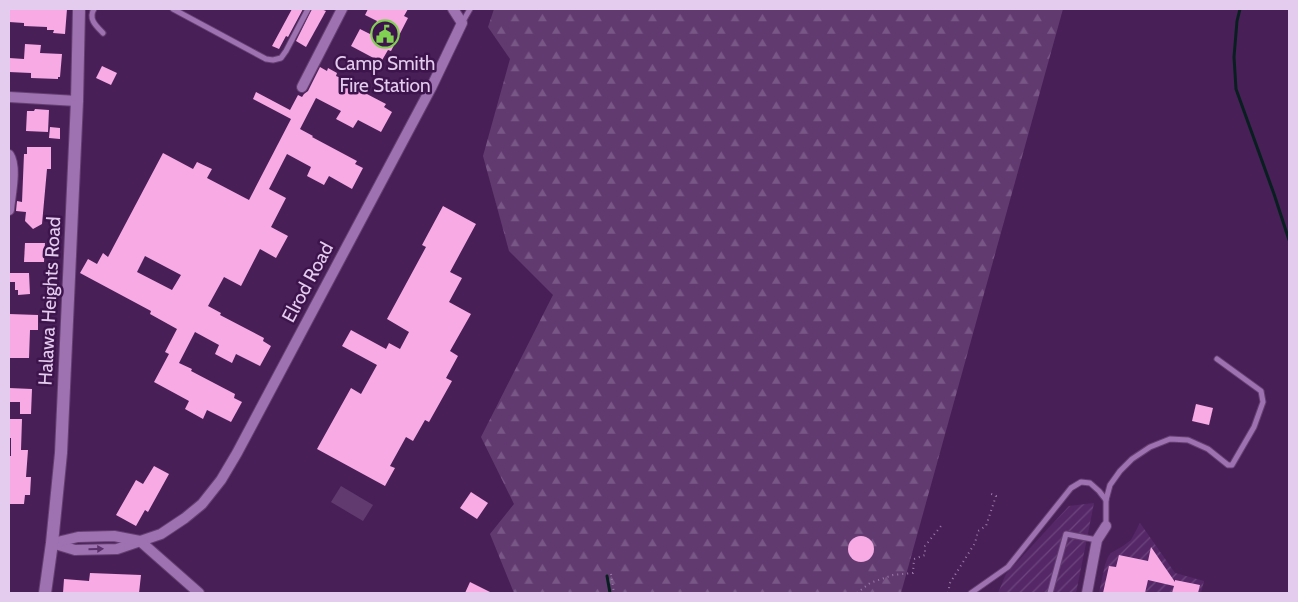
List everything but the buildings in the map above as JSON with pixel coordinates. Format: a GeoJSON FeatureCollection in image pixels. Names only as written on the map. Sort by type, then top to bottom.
{"type":"FeatureCollection","features":[{"type":"Feature","properties":{"kind":"street","name":"Halawa Heights Road"},"geometry":{"type":"LineString","coordinates":[[45,593],[61,453],[77,101],[79,9]]}},
{"type":"Feature","properties":{"kind":"street"},"geometry":{"type":"LineString","coordinates":[[302,87],[342,9]]}},
{"type":"Feature","properties":{"kind":"street"},"geometry":{"type":"LineString","coordinates":[[454,9],[462,23]]}},
{"type":"Feature","properties":{"kind":"street","name":"Elrod Road"},"geometry":{"type":"LineString","coordinates":[[140,541],[161,534],[185,518],[202,504],[221,480],[431,88],[462,23]]}},
{"type":"Feature","properties":{"kind":"street"},"geometry":{"type":"LineString","coordinates":[[9,97],[77,101]]}},
{"type":"Feature","properties":{"kind":"street"},"geometry":{"type":"LineString","coordinates":[[9,155],[13,166],[9,210]]}},
{"type":"Feature","properties":{"kind":"street"},"geometry":{"type":"LineString","coordinates":[[1087,593],[1097,540],[1106,526]]}},
{"type":"Feature","properties":{"kind":"street"},"geometry":{"type":"LineString","coordinates":[[52,543],[78,537],[114,536],[140,541],[199,593]]}},
{"type":"Feature","properties":{"kind":"lane"},"geometry":{"type":"LineString","coordinates":[[94,9],[91,17],[103,33]]}},
{"type":"Feature","properties":{"kind":"lane"},"geometry":{"type":"LineString","coordinates":[[172,9],[266,59],[273,60],[281,58],[308,9]]}},
{"type":"Feature","properties":{"kind":"lane"},"geometry":{"type":"LineString","coordinates":[[462,23],[470,9]]}},
{"type":"Feature","properties":{"kind":"lane"},"geometry":{"type":"LineString","coordinates":[[1106,526],[1106,500],[1110,485],[1132,458],[1150,447],[1170,439],[1188,440],[1208,449],[1228,465],[1232,465],[1254,427],[1263,402],[1262,391],[1217,359]]}},
{"type":"Feature","properties":{"kind":"lane"},"geometry":{"type":"LineString","coordinates":[[971,593],[1008,567],[1071,488],[1081,482],[1090,482],[1106,500]]}},
{"type":"Feature","properties":{"kind":"lane"},"geometry":{"type":"LineString","coordinates":[[1050,593],[1066,534],[1097,540]]}},
{"type":"Feature","properties":{"kind":"path"},"geometry":{"type":"LineString","coordinates":[[948,593],[950,583],[975,543],[978,532],[986,526],[996,496],[989,493]]}},
{"type":"Feature","properties":{"kind":"path"},"geometry":{"type":"LineString","coordinates":[[857,593],[870,582],[893,575],[913,573],[914,559],[925,555],[925,546],[941,526]]}},
{"type":"Feature","properties":{"kind":"path"},"geometry":{"type":"LineString","coordinates":[[611,574],[614,593]]}},
{"type":"Feature","properties":{"kind":"shaded area"},"geometry":{"type":"Polygon","coordinates":[[[1094,503],[1076,593],[998,593],[1006,574],[1069,506],[1094,503]]]}},
{"type":"Feature","properties":{"kind":"shaded area"},"geometry":{"type":"Polygon","coordinates":[[[1140,523],[1175,573],[1204,581],[1201,593],[1099,593],[1108,557],[1131,540],[1140,523]]]}},
{"type":"Feature","properties":{"kind":"green space"},"geometry":{"type":"Polygon","coordinates":[[[494,9],[1063,9],[901,593],[514,593],[490,534],[514,504],[481,437],[553,295],[509,251],[483,156],[510,59],[488,27],[494,9]]]}},
{"type":"Feature","properties":{"kind":"green space"},"geometry":{"type":"Polygon","coordinates":[[[341,486],[373,505],[363,521],[331,502],[341,486]]]}},
{"type":"Feature","properties":{"kind":"waterway"},"geometry":{"type":"LineString","coordinates":[[1240,9],[1234,57],[1236,89],[1289,240]]}},
{"type":"Feature","properties":{"kind":"waterway"},"geometry":{"type":"LineString","coordinates":[[607,576],[610,593]]}},
{"type":"Feature","properties":{"kind":"place","name":"Camp Smith Fire Station"},"geometry":{"type":"Point","coordinates":[385,34]}}]}
